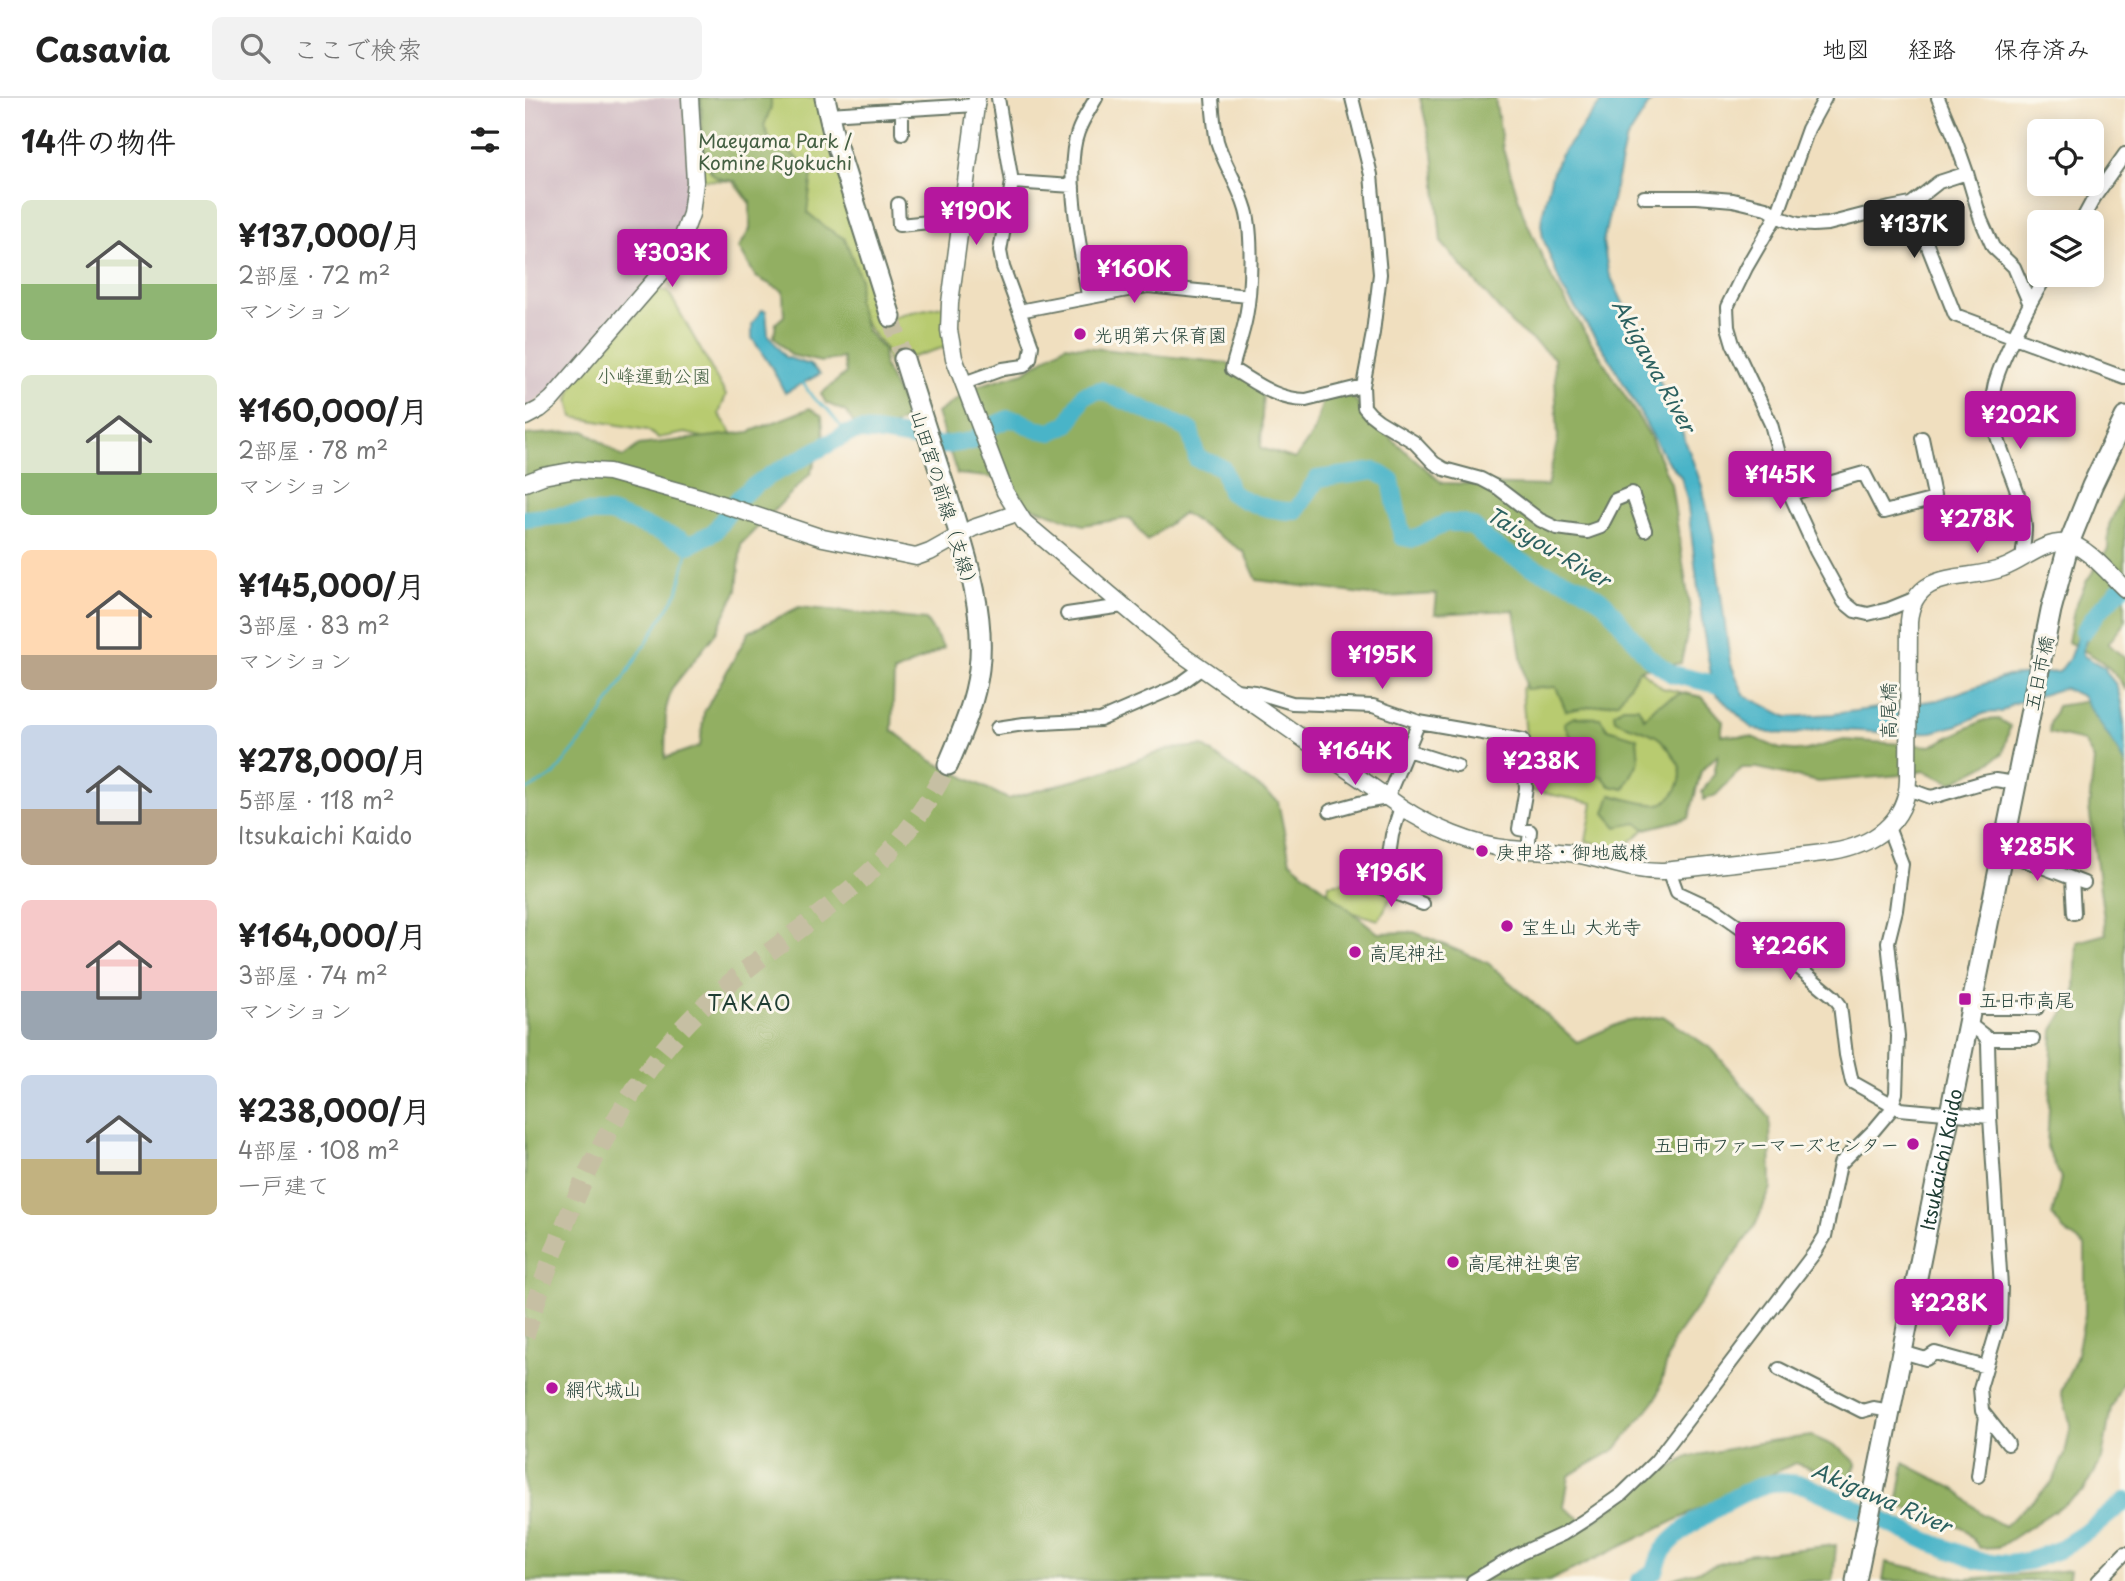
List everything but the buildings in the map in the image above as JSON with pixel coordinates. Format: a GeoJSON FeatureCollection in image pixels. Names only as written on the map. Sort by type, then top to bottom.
{"type":"FeatureCollection","features":[{"type":"Feature","properties":{"kind":"main road"},"geometry":{"type":"LineString","coordinates":[[827,106],[891,317]]}},
{"type":"Feature","properties":{"kind":"main road","name":"山田宮の前線（支線）"},"geometry":{"type":"LineString","coordinates":[[904,359],[960,536],[976,596],[980,632],[977,685],[948,765]]}},
{"type":"Feature","properties":{"kind":"main road"},"geometry":{"type":"LineString","coordinates":[[2069,543],[2092,486],[2125,417]]}},
{"type":"Feature","properties":{"kind":"main road","name":"五日市橋"},"geometry":{"type":"LineString","coordinates":[[2026,737],[2051,610],[2069,543]]}},
{"type":"Feature","properties":{"kind":"main road","name":"Itsukaichi Kaido"},"geometry":{"type":"LineString","coordinates":[[1856,1581],[2026,737]]}},
{"type":"Feature","properties":{"kind":"street"},"geometry":{"type":"LineString","coordinates":[[525,417],[540,410],[552,399],[660,274],[678,247],[691,214],[695,182],[690,98]]}},
{"type":"Feature","properties":{"kind":"street"},"geometry":{"type":"LineString","coordinates":[[966,390],[1003,369],[1024,366],[1030,359],[1032,346],[1003,267],[1000,251],[1012,182],[998,98]]}},
{"type":"Feature","properties":{"kind":"street"},"geometry":{"type":"LineString","coordinates":[[1088,296],[1073,186],[1077,133],[1096,98]]}},
{"type":"Feature","properties":{"kind":"street"},"geometry":{"type":"LineString","coordinates":[[1212,98],[1217,139],[1240,188],[1247,214],[1249,245],[1246,317],[1232,369],[1275,395],[1297,400],[1363,386]]}},
{"type":"Feature","properties":{"kind":"street"},"geometry":{"type":"LineString","coordinates":[[1352,98],[1370,175],[1380,274],[1363,386],[1364,407],[1370,415],[1414,442],[1434,463],[1444,469],[1481,479],[1557,528],[1587,532],[1601,527],[1615,500],[1632,493],[1645,530]]}},
{"type":"Feature","properties":{"kind":"street"},"geometry":{"type":"LineString","coordinates":[[1825,98],[1808,128],[1778,214],[1727,307],[1728,327],[1733,344],[1771,424],[1790,494],[1816,551],[1844,602],[1850,608],[1868,614],[1889,610],[1916,598],[1933,583],[1943,579],[1996,571],[2047,545],[2069,543],[2082,548],[2125,589]]}},
{"type":"Feature","properties":{"kind":"street"},"geometry":{"type":"LineString","coordinates":[[1938,98],[1993,247],[2014,267],[2029,302]]}},
{"type":"Feature","properties":{"kind":"street"},"geometry":{"type":"LineString","coordinates":[[827,106],[902,110],[977,102],[950,303],[949,331],[954,358],[996,470],[1017,513],[1032,530],[1176,650],[1394,802],[1432,824],[1475,842],[1501,848],[1580,855],[1635,870],[1669,870],[1848,849],[1866,844],[1888,827],[1899,813],[1907,789],[1930,797],[1995,780],[2017,783]]}},
{"type":"Feature","properties":{"kind":"street"},"geometry":{"type":"LineString","coordinates":[[902,110],[902,133]]}},
{"type":"Feature","properties":{"kind":"street"},"geometry":{"type":"LineString","coordinates":[[2088,210],[2125,155]]}},
{"type":"Feature","properties":{"kind":"street"},"geometry":{"type":"LineString","coordinates":[[1644,197],[1716,198],[1766,208],[1783,219],[1798,224],[1828,224],[1911,204],[1939,182],[1967,173]]}},
{"type":"Feature","properties":{"kind":"street"},"geometry":{"type":"LineString","coordinates":[[1012,182],[1073,186]]}},
{"type":"Feature","properties":{"kind":"street"},"geometry":{"type":"LineString","coordinates":[[898,204],[899,225],[961,219]]}},
{"type":"Feature","properties":{"kind":"street"},"geometry":{"type":"LineString","coordinates":[[1911,204],[1955,316],[2125,378]]}},
{"type":"Feature","properties":{"kind":"street"},"geometry":{"type":"LineString","coordinates":[[1019,311],[1148,286],[1248,296]]}},
{"type":"Feature","properties":{"kind":"street"},"geometry":{"type":"LineString","coordinates":[[2022,559],[2025,527],[2022,510],[1994,428],[1992,393],[1996,374],[2029,302],[2039,287]]}},
{"type":"Feature","properties":{"kind":"street"},"geometry":{"type":"LineString","coordinates":[[1790,494],[1864,473],[1884,512],[1935,502],[1922,438]]}},
{"type":"Feature","properties":{"kind":"street"},"geometry":{"type":"LineString","coordinates":[[525,483],[543,476],[576,470],[609,472],[703,498],[823,538],[909,557],[930,552],[973,528],[1017,513]]}},
{"type":"Feature","properties":{"kind":"street","name":"高尾橋"},"geometry":{"type":"LineString","coordinates":[[1907,789],[1909,616],[1916,598]]}},
{"type":"Feature","properties":{"kind":"street"},"geometry":{"type":"LineString","coordinates":[[1066,614],[1123,606]]}},
{"type":"Feature","properties":{"kind":"street"},"geometry":{"type":"LineString","coordinates":[[997,728],[1100,720],[1176,687],[1202,668]]}},
{"type":"Feature","properties":{"kind":"street"},"geometry":{"type":"LineString","coordinates":[[1234,690],[1255,692],[1292,703],[1373,706],[1419,722],[1524,740],[1526,788],[1518,830],[1530,831],[1528,850]]}},
{"type":"Feature","properties":{"kind":"street"},"geometry":{"type":"LineString","coordinates":[[1419,722],[1407,750],[1394,802],[1388,862],[1374,876],[1371,884],[1423,904]]}},
{"type":"Feature","properties":{"kind":"street"},"geometry":{"type":"LineString","coordinates":[[1407,750],[1457,766]]}},
{"type":"Feature","properties":{"kind":"street"},"geometry":{"type":"LineString","coordinates":[[1330,811],[1394,802]]}},
{"type":"Feature","properties":{"kind":"street"},"geometry":{"type":"LineString","coordinates":[[1473,1581],[1588,1518],[1622,1494],[1656,1461],[1825,1236],[1840,1164],[1890,1111],[1896,1093],[1898,1036],[1888,943],[1896,910],[1902,864],[1888,827]]}},
{"type":"Feature","properties":{"kind":"street"},"geometry":{"type":"LineString","coordinates":[[2003,852],[2078,881],[2074,913]]}},
{"type":"Feature","properties":{"kind":"street"},"geometry":{"type":"LineString","coordinates":[[1669,870],[1677,892],[1716,910],[1799,968],[1840,1005],[1852,1082],[1900,1109],[1990,1117]]}},
{"type":"Feature","properties":{"kind":"street"},"geometry":{"type":"LineString","coordinates":[[1970,1015],[2037,1008]]}},
{"type":"Feature","properties":{"kind":"street"},"geometry":{"type":"LineString","coordinates":[[1970,1015],[1988,1039],[2001,1287],[2000,1320],[1980,1388],[1982,1412],[2008,1444]]}},
{"type":"Feature","properties":{"kind":"street"},"geometry":{"type":"LineString","coordinates":[[1988,1039],[2032,1038]]}},
{"type":"Feature","properties":{"kind":"street"},"geometry":{"type":"LineString","coordinates":[[1902,1352],[1926,1359],[1935,1353],[1986,1367]]}},
{"type":"Feature","properties":{"kind":"street"},"geometry":{"type":"LineString","coordinates":[[1779,1369],[1862,1412],[1873,1408],[1891,1411]]}},
{"type":"Feature","properties":{"kind":"street"},"geometry":{"type":"LineString","coordinates":[[1978,1476],[1986,1416]]}},
{"type":"Feature","properties":{"kind":"street"},"geometry":{"type":"LineString","coordinates":[[2098,1581],[2125,1553]]}},
{"type":"Feature","properties":{"kind":"shaded area"},"geometry":{"type":"Polygon","coordinates":[[[525,98],[684,98],[689,174],[687,202],[673,249],[557,386],[525,409],[525,98]]]}},
{"type":"Feature","properties":{"kind":"green space","name":"Maeyama Park / Komine Ryokuchi"},"geometry":{"type":"Polygon","coordinates":[[[699,98],[816,98],[884,320],[947,305],[949,346],[889,364],[884,347],[838,280],[751,205],[732,181],[703,180],[699,98]]]}},
{"type":"Feature","properties":{"kind":"green space"},"geometry":{"type":"Polygon","coordinates":[[[701,98],[771,98],[771,107],[764,126],[770,140],[796,157],[812,174],[807,212],[845,239],[860,278],[857,302],[867,331],[883,349],[884,366],[909,417],[890,428],[855,425],[846,412],[826,403],[821,394],[846,373],[843,358],[821,362],[791,355],[774,337],[776,323],[784,316],[783,291],[756,277],[739,248],[750,229],[750,201],[735,181],[718,178],[707,164],[701,98]]]}},
{"type":"Feature","properties":{"kind":"green space"},"geometry":{"type":"Polygon","coordinates":[[[1420,98],[1495,98],[1503,149],[1524,216],[1553,281],[1650,436],[1671,484],[1691,616],[1681,663],[1640,669],[1618,702],[1566,711],[1556,687],[1526,689],[1514,610],[1435,614],[1437,594],[1385,597],[1257,580],[1244,552],[1183,513],[1147,541],[1130,518],[1083,525],[1026,505],[1009,479],[957,474],[937,413],[977,386],[1024,372],[1066,345],[1226,363],[1263,385],[1261,448],[1295,459],[1314,432],[1323,400],[1349,392],[1369,419],[1442,483],[1547,486],[1558,438],[1554,358],[1512,324],[1441,242],[1433,152],[1420,98]]]}},
{"type":"Feature","properties":{"kind":"green space","name":"小峰運動公園"},"geometry":{"type":"Polygon","coordinates":[[[657,290],[668,291],[726,395],[719,414],[737,440],[733,444],[685,433],[658,438],[647,430],[573,417],[569,400],[574,383],[657,290]]]}},
{"type":"Feature","properties":{"kind":"green space"},"geometry":{"type":"Polygon","coordinates":[[[810,408],[822,416],[824,441],[810,474],[741,544],[737,590],[715,634],[672,688],[666,709],[665,758],[700,746],[704,712],[749,632],[799,607],[926,620],[944,648],[894,673],[892,730],[932,761],[1008,799],[1097,774],[1168,749],[1203,746],[1278,801],[1290,861],[1378,933],[1414,932],[1488,963],[1577,1042],[1623,1022],[1663,1016],[1713,1050],[1770,1118],[1771,1188],[1755,1226],[1673,1341],[1657,1397],[1616,1449],[1569,1476],[1564,1507],[1589,1525],[1637,1488],[1688,1457],[1769,1441],[1812,1436],[1841,1449],[1857,1463],[1848,1482],[1795,1463],[1549,1581],[525,1581],[525,435],[585,431],[623,457],[639,445],[749,432],[810,408]]]}},
{"type":"Feature","properties":{"kind":"green space"},"geometry":{"type":"Polygon","coordinates":[[[2125,491],[2125,622],[2108,644],[2125,658],[2125,689],[2107,666],[2068,642],[2074,610],[2086,582],[2108,549],[2109,525],[2125,491]]]}},
{"type":"Feature","properties":{"kind":"green space"},"geometry":{"type":"Polygon","coordinates":[[[1560,635],[1640,669],[1662,688],[1702,697],[1723,721],[1719,753],[1701,771],[1689,818],[1645,829],[1622,849],[1586,841],[1593,803],[1528,790],[1522,689],[1560,635]]]}},
{"type":"Feature","properties":{"kind":"green space"},"geometry":{"type":"Polygon","coordinates":[[[1681,693],[1702,697],[1723,721],[1721,735],[1752,737],[1780,749],[1803,751],[1844,740],[1931,746],[1984,720],[1998,719],[2010,726],[2003,753],[1952,783],[1925,771],[1818,782],[1758,768],[1742,768],[1716,795],[1704,800],[1702,792],[1714,774],[1718,754],[1701,771],[1689,818],[1645,829],[1637,823],[1617,827],[1605,813],[1611,795],[1642,803],[1659,804],[1674,794],[1681,777],[1679,765],[1660,739],[1615,720],[1614,713],[1623,707],[1638,707],[1644,718],[1657,705],[1681,693]]]}},
{"type":"Feature","properties":{"kind":"green space"},"geometry":{"type":"Polygon","coordinates":[[[2088,701],[2125,753],[2125,1378],[2111,1408],[2102,1459],[2084,1491],[1999,1547],[1980,1548],[1962,1527],[1897,1505],[1904,1463],[1955,1489],[1982,1514],[2004,1526],[2052,1483],[2065,1454],[2071,1425],[2061,1392],[2076,1358],[2085,1315],[2085,1246],[2064,1231],[2052,1215],[2061,1178],[2047,1147],[2053,1030],[2075,994],[2077,942],[2106,934],[2089,807],[2094,760],[2084,741],[2049,733],[2057,706],[2088,701]]]}},
{"type":"Feature","properties":{"kind":"green space"},"geometry":{"type":"Polygon","coordinates":[[[1574,717],[1600,718],[1608,729],[1637,738],[1639,761],[1624,789],[1610,786],[1602,776],[1577,780],[1584,762],[1581,744],[1569,735],[1564,723],[1574,717]]]}},
{"type":"Feature","properties":{"kind":"green space"},"geometry":{"type":"Polygon","coordinates":[[[1365,880],[1394,891],[1379,920],[1337,908],[1328,894],[1329,884],[1365,880]]]}},
{"type":"Feature","properties":{"kind":"green space"},"geometry":{"type":"Polygon","coordinates":[[[1836,1545],[1833,1581],[1667,1581],[1746,1555],[1836,1545]]]}},
{"type":"Feature","properties":{"kind":"green space"},"geometry":{"type":"Polygon","coordinates":[[[1886,1562],[1966,1579],[2070,1570],[2068,1581],[1883,1581],[1886,1562]]]}},
{"type":"Feature","properties":{"kind":"water"},"geometry":{"type":"Polygon","coordinates":[[[1604,98],[1653,98],[1625,142],[1603,242],[1608,271],[1676,416],[1702,486],[1713,536],[1730,662],[1744,695],[1787,717],[1833,714],[1938,700],[2007,676],[2059,672],[2069,659],[2083,622],[2098,612],[2082,651],[2084,656],[2105,668],[2117,687],[2123,716],[2125,766],[2082,696],[2064,688],[2012,704],[2001,712],[1985,713],[1958,725],[1932,732],[1896,733],[1821,729],[1794,734],[1770,733],[1752,728],[1714,692],[1703,629],[1687,499],[1681,477],[1665,458],[1610,359],[1562,288],[1543,238],[1541,224],[1552,174],[1560,156],[1604,98]]]}},
{"type":"Feature","properties":{"kind":"water"},"geometry":{"type":"Polygon","coordinates":[[[762,310],[766,311],[768,334],[785,357],[810,365],[820,374],[785,393],[752,338],[752,324],[762,310]]]}},
{"type":"Feature","properties":{"kind":"waterway"},"geometry":{"type":"LineString","coordinates":[[803,383],[813,398],[827,409],[847,434]]}},
{"type":"Feature","properties":{"kind":"waterway","name":"Taisyou-River"},"geometry":{"type":"LineString","coordinates":[[525,519],[610,513],[689,545],[714,532],[738,499],[748,490],[847,434],[859,431],[875,432],[919,439],[938,446],[972,441],[992,426],[1008,419],[1051,432],[1068,424],[1084,395],[1101,390],[1190,430],[1197,459],[1223,469],[1230,492],[1262,506],[1296,511],[1317,479],[1375,471],[1391,480],[1402,537],[1413,539],[1446,523],[1461,523],[1473,527],[1494,546],[1530,566],[1583,588],[1605,603],[1648,657],[1672,674],[1723,686]]}},
{"type":"Feature","properties":{"kind":"waterway"},"geometry":{"type":"LineString","coordinates":[[525,791],[553,776],[596,723],[678,592],[689,545]]}},
{"type":"Feature","properties":{"kind":"waterway"},"geometry":{"type":"LineString","coordinates":[[2084,631],[2125,584]]}},
{"type":"Feature","properties":{"kind":"waterway","name":"Akigawa River"},"geometry":{"type":"LineString","coordinates":[[1639,1581],[1655,1571],[1663,1551],[1696,1521],[1741,1494],[1772,1483],[1805,1485],[1927,1541],[1979,1561],[2009,1564],[2029,1561],[2058,1550],[2091,1529],[2125,1501]]}},
{"type":"Feature","properties":{"kind":"tunnel"},"geometry":{"type":"LineString","coordinates":[[891,317],[904,359]]}},
{"type":"Feature","properties":{"kind":"tunnel"},"geometry":{"type":"LineString","coordinates":[[525,1336],[555,1249],[592,1163],[639,1082],[667,1046],[719,992],[831,905],[885,857],[916,820],[948,765]]}},
{"type":"Feature","properties":{"kind":"place","name":"光明第六保育園"},"geometry":{"type":"Point","coordinates":[1080,334]}},
{"type":"Feature","properties":{"kind":"place","name":"庚申塔・御地蔵様"},"geometry":{"type":"Point","coordinates":[1482,851]}},
{"type":"Feature","properties":{"kind":"place","name":"宝生山 大光寺"},"geometry":{"type":"Point","coordinates":[1507,926]}},
{"type":"Feature","properties":{"kind":"place","name":"高尾神社"},"geometry":{"type":"Point","coordinates":[1355,952]}},
{"type":"Feature","properties":{"kind":"place","name":"五日市高尾"},"geometry":{"type":"Point","coordinates":[1965,999]}},
{"type":"Feature","properties":{"kind":"place","name":"五日市ファーマーズセンター"},"geometry":{"type":"Point","coordinates":[1913,1144]}},
{"type":"Feature","properties":{"kind":"place","name":"高尾神社奥宮"},"geometry":{"type":"Point","coordinates":[1453,1262]}},
{"type":"Feature","properties":{"kind":"place","name":"網代城山"},"geometry":{"type":"Point","coordinates":[552,1388]}},
{"type":"Feature","properties":{"kind":"district","name":"TAKAO"},"geometry":{"type":"Point","coordinates":[750,1002]}}]}
